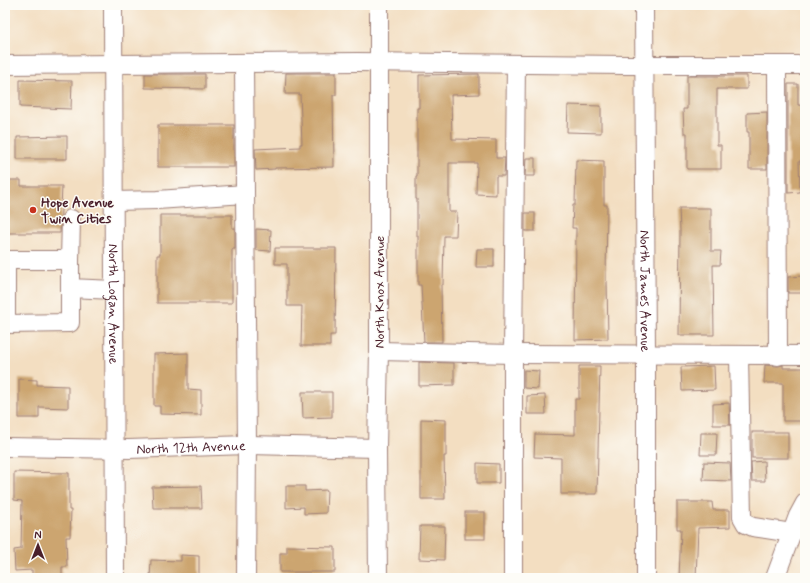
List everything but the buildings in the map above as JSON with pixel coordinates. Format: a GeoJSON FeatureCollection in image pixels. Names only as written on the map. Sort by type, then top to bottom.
{"type":"FeatureCollection","features":[{"type":"Feature","properties":{"kind":"street","name":"North Logan Avenue"},"geometry":{"type":"LineString","coordinates":[[113,5],[115,578]]}},
{"type":"Feature","properties":{"kind":"street","name":"North Knox Avenue"},"geometry":{"type":"LineString","coordinates":[[378,578],[377,448],[379,351],[379,5]]}},
{"type":"Feature","properties":{"kind":"street","name":"North James Avenue"},"geometry":{"type":"LineString","coordinates":[[644,5],[646,578]]}},
{"type":"Feature","properties":{"kind":"street"},"geometry":{"type":"LineString","coordinates":[[5,65],[379,62],[805,65]]}},
{"type":"Feature","properties":{"kind":"street"},"geometry":{"type":"LineString","coordinates":[[244,63],[247,445],[246,578]]}},
{"type":"Feature","properties":{"kind":"street"},"geometry":{"type":"LineString","coordinates":[[513,578],[513,354],[516,64]]}},
{"type":"Feature","properties":{"kind":"street"},"geometry":{"type":"LineString","coordinates":[[777,65],[778,356]]}},
{"type":"Feature","properties":{"kind":"street"},"geometry":{"type":"LineString","coordinates":[[114,201],[157,200],[245,194]]}},
{"type":"Feature","properties":{"kind":"street"},"geometry":{"type":"LineString","coordinates":[[70,260],[6,260],[6,324],[70,323],[71,219]]}},
{"type":"Feature","properties":{"kind":"street"},"geometry":{"type":"LineString","coordinates":[[70,288],[114,290]]}},
{"type":"Feature","properties":{"kind":"street"},"geometry":{"type":"LineString","coordinates":[[379,351],[513,354],[805,355]]}},
{"type":"Feature","properties":{"kind":"street"},"geometry":{"type":"LineString","coordinates":[[739,355],[742,517],[746,524],[753,527],[792,532]]}},
{"type":"Feature","properties":{"kind":"street","name":"North 12th Avenue"},"geometry":{"type":"LineString","coordinates":[[5,447],[115,448],[247,445],[377,448]]}},
{"type":"Feature","properties":{"kind":"street"},"geometry":{"type":"LineString","coordinates":[[775,578],[792,532],[805,503]]}},
{"type":"Feature","properties":{"kind":"place","name":"Hope Avenue Twin Cities"},"geometry":{"type":"Point","coordinates":[33,210]}}]}
